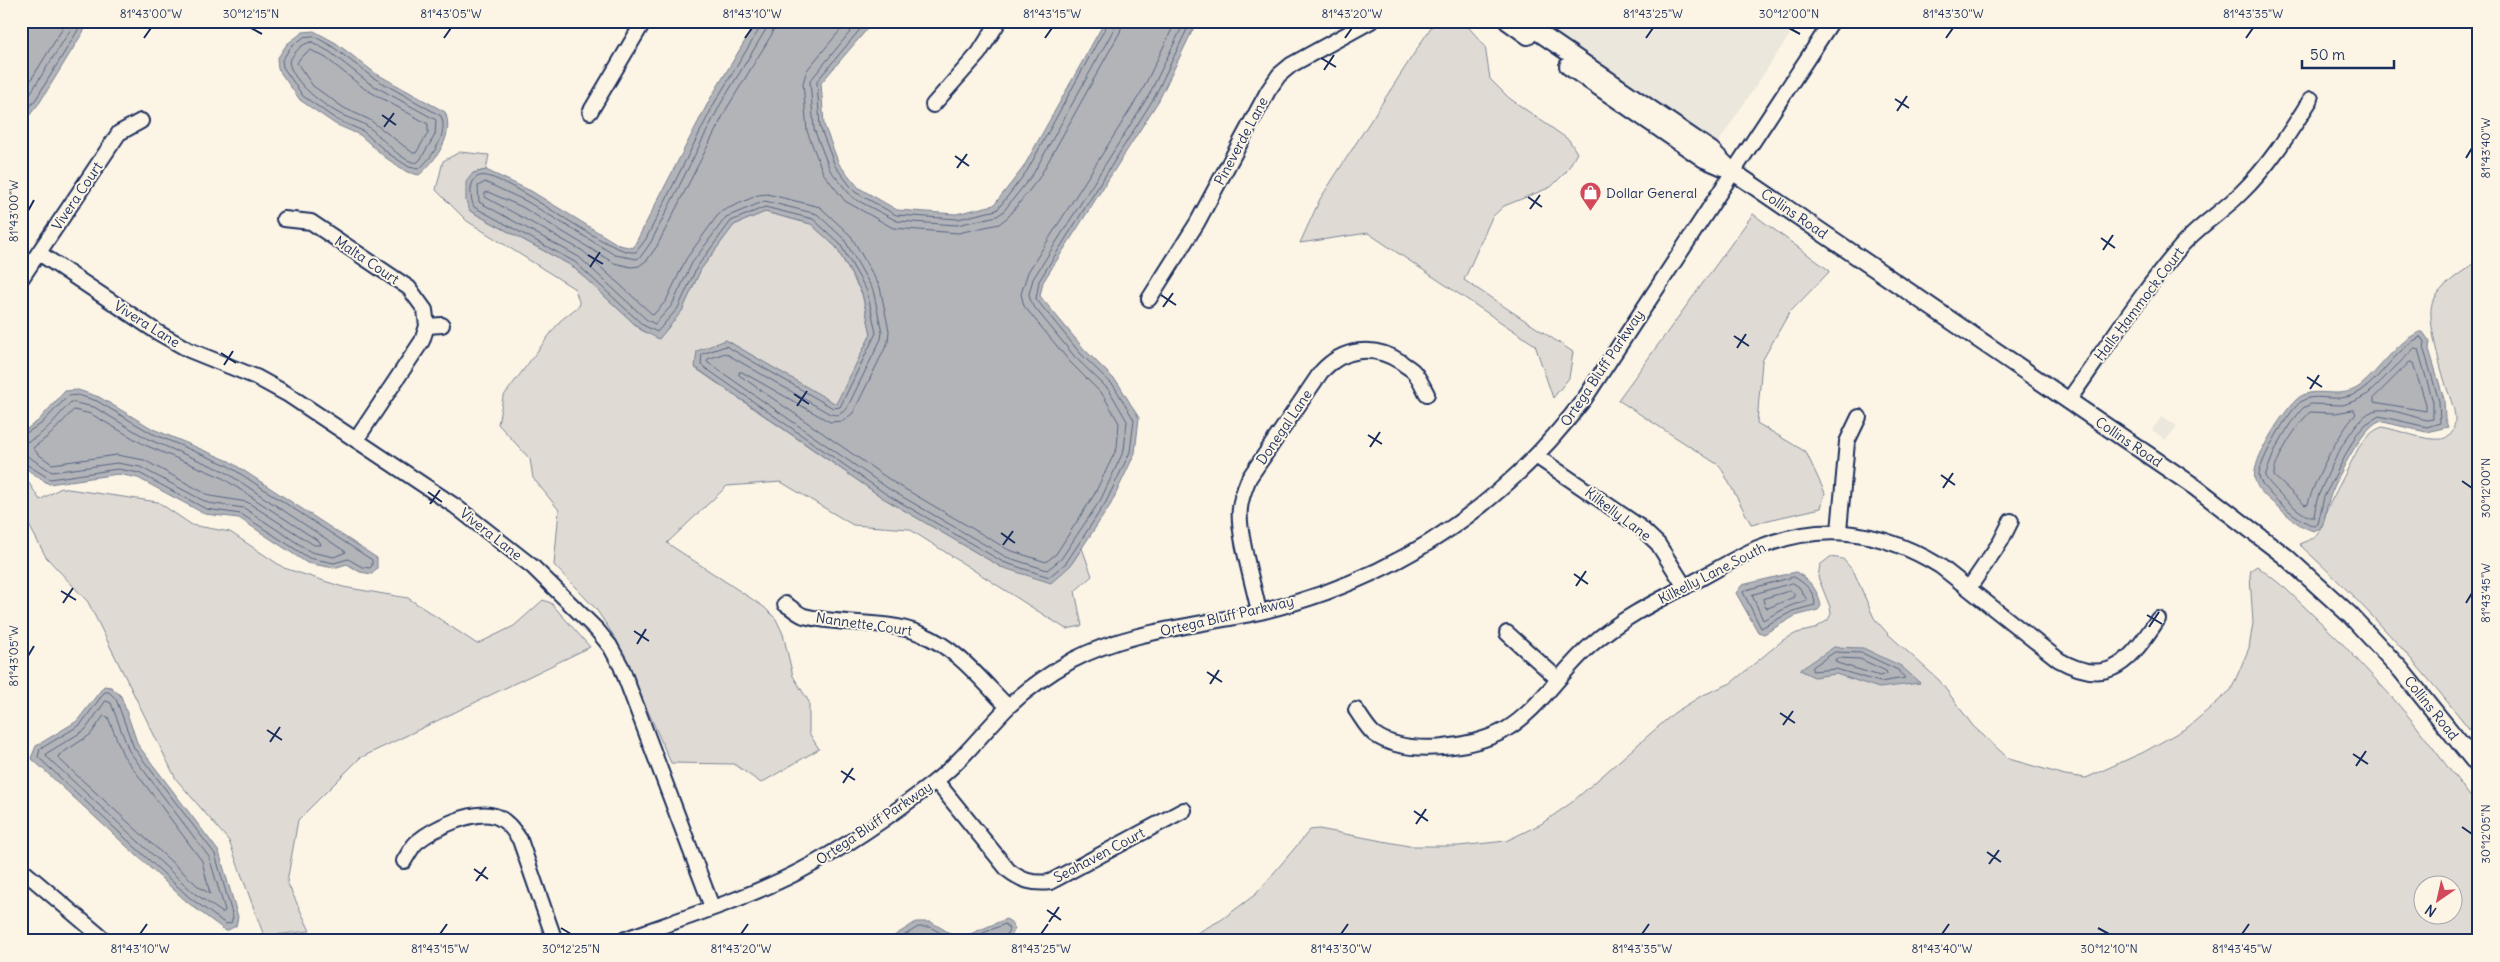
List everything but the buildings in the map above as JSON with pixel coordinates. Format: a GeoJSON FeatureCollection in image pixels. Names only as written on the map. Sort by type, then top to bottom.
{"type":"FeatureCollection","features":[{"type":"Feature","properties":{"kind":"street"},"geometry":{"type":"LineString","coordinates":[[590,112],[644,21]]}},
{"type":"Feature","properties":{"kind":"street"},"geometry":{"type":"LineString","coordinates":[[933,105],[979,53],[999,21]]}},
{"type":"Feature","properties":{"kind":"street","name":"Pineverde Lane"},"geometry":{"type":"LineString","coordinates":[[1149,299],[1198,223],[1268,91],[1279,75],[1291,65],[1371,21]]}},
{"type":"Feature","properties":{"kind":"street","name":"Collins Road"},"geometry":{"type":"LineString","coordinates":[[1507,21],[1603,91],[1704,159],[1732,171]]}},
{"type":"Feature","properties":{"kind":"street","name":"Collins Road"},"geometry":{"type":"LineString","coordinates":[[1522,21],[1711,150],[1732,171],[2195,487],[2285,556],[2350,615],[2401,670],[2479,768]]}},
{"type":"Feature","properties":{"kind":"street","name":"Ortega Bluff Parkway"},"geometry":{"type":"LineString","coordinates":[[620,941],[712,908],[799,871],[841,847],[936,781],[970,750],[1008,707],[1046,676],[1098,648],[1130,638],[1259,612],[1335,590],[1404,558],[1471,513],[1536,456],[1560,431],[1585,398],[1832,21]]}},
{"type":"Feature","properties":{"kind":"street","name":"Halls Hammock Court"},"geometry":{"type":"LineString","coordinates":[[2068,401],[2162,270],[2185,242],[2240,194],[2261,172],[2288,136],[2311,99]]}},
{"type":"Feature","properties":{"kind":"street","name":"Vivera Court"},"geometry":{"type":"LineString","coordinates":[[21,279],[119,133],[140,121]]}},
{"type":"Feature","properties":{"kind":"street","name":"Malta Court"},"geometry":{"type":"LineString","coordinates":[[284,219],[311,222],[410,288],[425,310],[427,326]]}},
{"type":"Feature","properties":{"kind":"street","name":"Vivera Lane"},"geometry":{"type":"LineString","coordinates":[[38,253],[157,332],[189,350],[256,377],[287,394],[356,440],[491,532],[533,568],[597,630],[610,646],[632,689],[712,908]]}},
{"type":"Feature","properties":{"kind":"street"},"geometry":{"type":"LineString","coordinates":[[356,440],[422,341],[427,326],[442,325]]}},
{"type":"Feature","properties":{"kind":"street","name":"Donegal Lane"},"geometry":{"type":"LineString","coordinates":[[1259,612],[1241,527],[1240,510],[1243,493],[1250,478],[1321,372],[1331,361],[1347,353],[1364,350],[1377,351],[1394,358],[1413,371],[1427,394]]}},
{"type":"Feature","properties":{"kind":"street"},"geometry":{"type":"LineString","coordinates":[[1839,532],[1847,442],[1859,417]]}},
{"type":"Feature","properties":{"kind":"street","name":"Kilkelly Lane"},"geometry":{"type":"LineString","coordinates":[[1536,456],[1640,527],[1658,544],[1684,587]]}},
{"type":"Feature","properties":{"kind":"street"},"geometry":{"type":"LineString","coordinates":[[1969,588],[2001,541],[2011,521]]}},
{"type":"Feature","properties":{"kind":"street","name":"Kilkelly Lane South"},"geometry":{"type":"LineString","coordinates":[[1356,710],[1372,732],[1388,742],[1414,747],[1460,745],[1483,739],[1505,729],[1525,714],[1589,647],[1616,624],[1759,547],[1806,535],[1839,532],[1870,536],[1894,542],[1919,553],[1969,588],[2059,660],[2073,668],[2087,672],[2103,671],[2120,664],[2134,654],[2158,620]]}},
{"type":"Feature","properties":{"kind":"street","name":"Nannette Court"},"geometry":{"type":"LineString","coordinates":[[785,604],[803,616],[902,628],[920,633],[957,655],[1008,707]]}},
{"type":"Feature","properties":{"kind":"street"},"geometry":{"type":"LineString","coordinates":[[1507,633],[1558,678]]}},
{"type":"Feature","properties":{"kind":"street","name":"Seahaven Court"},"geometry":{"type":"LineString","coordinates":[[936,781],[1008,870],[1020,879],[1036,884],[1050,882],[1184,810]]}},
{"type":"Feature","properties":{"kind":"street"},"geometry":{"type":"LineString","coordinates":[[404,861],[416,842],[465,816],[481,814],[496,816],[510,826],[520,840],[555,941]]}},
{"type":"Feature","properties":{"kind":"street"},"geometry":{"type":"LineString","coordinates":[[21,869],[106,941]]}},
{"type":"Feature","properties":{"kind":"shaded area"},"geometry":{"type":"Polygon","coordinates":[[[1435,21],[1463,21],[1485,46],[1490,79],[1509,98],[1569,140],[1577,153],[1566,172],[1551,187],[1504,206],[1492,217],[1464,280],[1573,352],[1569,378],[1553,398],[1535,345],[1368,233],[1300,243],[1320,199],[1435,21]]]}},
{"type":"Feature","properties":{"kind":"shaded area"},"geometry":{"type":"Polygon","coordinates":[[[1527,21],[1799,21],[1716,146],[1527,21]]]}},
{"type":"Feature","properties":{"kind":"shaded area"},"geometry":{"type":"Polygon","coordinates":[[[460,152],[489,155],[486,170],[473,173],[470,211],[572,266],[641,330],[682,311],[701,269],[734,225],[765,212],[811,224],[836,247],[862,294],[871,334],[836,405],[726,340],[695,368],[883,498],[1001,567],[1070,566],[1082,548],[1092,576],[1075,591],[1082,626],[1066,629],[909,529],[853,525],[781,482],[727,486],[667,543],[764,607],[776,619],[783,634],[793,676],[809,702],[809,733],[819,749],[761,783],[734,764],[671,763],[616,639],[596,609],[554,565],[559,510],[533,478],[530,459],[498,424],[503,397],[560,321],[580,305],[575,289],[467,221],[436,190],[443,161],[460,152]]]}},
{"type":"Feature","properties":{"kind":"shaded area"},"geometry":{"type":"Polygon","coordinates":[[[1753,214],[1830,271],[1789,313],[1762,361],[1757,423],[1806,452],[1825,493],[1821,508],[1751,524],[1720,466],[1618,400],[1753,214]]]}},
{"type":"Feature","properties":{"kind":"shaded area"},"geometry":{"type":"Polygon","coordinates":[[[2479,260],[2479,741],[2393,639],[2347,590],[2299,544],[2314,538],[2322,527],[2327,509],[2358,449],[2371,433],[2382,427],[2419,437],[2442,439],[2452,432],[2455,414],[2437,354],[2431,320],[2432,304],[2446,284],[2479,260]]]}},
{"type":"Feature","properties":{"kind":"shaded area"},"geometry":{"type":"Polygon","coordinates":[[[2162,416],[2177,426],[2166,440],[2152,430],[2162,416]]]}},
{"type":"Feature","properties":{"kind":"shaded area"},"geometry":{"type":"Polygon","coordinates":[[[21,477],[27,480],[40,500],[61,488],[158,502],[192,525],[230,532],[284,568],[343,587],[408,598],[477,644],[514,626],[543,600],[551,603],[590,647],[360,758],[298,820],[287,882],[310,931],[264,936],[229,841],[176,779],[88,602],[46,557],[21,510],[21,477]]]}},
{"type":"Feature","properties":{"kind":"shaded area"},"geometry":{"type":"Polygon","coordinates":[[[1830,557],[1843,559],[1854,572],[1874,618],[1888,634],[1939,680],[1973,726],[2009,759],[2065,775],[2086,778],[2144,752],[2188,727],[2231,690],[2249,648],[2253,623],[2250,576],[2251,570],[2257,566],[2285,588],[2339,640],[2391,696],[2479,808],[2479,941],[1182,941],[1221,920],[1256,894],[1310,830],[1319,829],[1409,846],[1459,846],[1506,841],[1541,824],[1571,803],[1674,713],[1701,696],[1731,683],[1783,640],[1797,633],[1814,629],[1828,620],[1831,614],[1830,607],[1818,577],[1820,565],[1830,557]]]}},
{"type":"Feature","properties":{"kind":"water"},"geometry":{"type":"Polygon","coordinates":[[[21,21],[81,21],[85,29],[40,102],[21,126],[21,21]]]}},
{"type":"Feature","properties":{"kind":"water"},"geometry":{"type":"Polygon","coordinates":[[[757,21],[874,21],[821,83],[824,125],[839,164],[859,188],[897,210],[956,214],[994,205],[1023,168],[1105,21],[1197,21],[1159,100],[1043,282],[1040,296],[1084,349],[1118,383],[1139,418],[1135,453],[1111,504],[1070,566],[1051,583],[1001,567],[883,498],[695,367],[697,351],[726,340],[836,404],[871,334],[862,293],[836,247],[811,224],[765,212],[734,225],[701,269],[682,311],[659,339],[641,330],[572,266],[470,211],[466,201],[466,182],[473,173],[486,170],[531,191],[619,245],[633,248],[710,99],[757,21]]]}},
{"type":"Feature","properties":{"kind":"water"},"geometry":{"type":"Polygon","coordinates":[[[314,31],[336,43],[375,73],[445,112],[448,129],[446,138],[432,162],[419,175],[407,172],[386,158],[360,135],[335,124],[300,100],[278,69],[277,59],[287,44],[303,32],[314,31]]]}},
{"type":"Feature","properties":{"kind":"water"},"geometry":{"type":"Polygon","coordinates":[[[2419,332],[2423,332],[2430,342],[2429,349],[2444,399],[2445,419],[2448,427],[2426,432],[2379,421],[2364,434],[2343,469],[2332,491],[2322,527],[2314,531],[2299,525],[2265,496],[2255,480],[2257,462],[2276,426],[2290,406],[2303,395],[2318,392],[2343,393],[2360,386],[2394,350],[2419,332]]]}},
{"type":"Feature","properties":{"kind":"water"},"geometry":{"type":"Polygon","coordinates":[[[78,390],[99,397],[153,429],[229,461],[377,558],[377,568],[372,574],[360,572],[347,564],[334,568],[307,563],[239,518],[205,514],[138,478],[118,474],[49,484],[27,469],[24,464],[21,453],[21,433],[38,421],[65,391],[78,390]]]}},
{"type":"Feature","properties":{"kind":"water"},"geometry":{"type":"Polygon","coordinates":[[[1796,572],[1813,586],[1821,606],[1818,610],[1795,616],[1764,634],[1758,632],[1736,593],[1742,585],[1796,572]]]}},
{"type":"Feature","properties":{"kind":"water"},"geometry":{"type":"Polygon","coordinates":[[[1834,647],[1863,648],[1901,666],[1920,683],[1879,688],[1836,674],[1814,677],[1800,670],[1834,647]]]}},
{"type":"Feature","properties":{"kind":"water"},"geometry":{"type":"Polygon","coordinates":[[[104,686],[111,687],[121,696],[138,745],[219,852],[238,917],[236,926],[226,931],[187,902],[31,758],[36,746],[77,721],[104,686]]]}},
{"type":"Feature","properties":{"kind":"water"},"geometry":{"type":"Polygon","coordinates":[[[1006,919],[1011,922],[1015,929],[1008,941],[886,941],[916,922],[931,922],[955,936],[970,934],[1006,919]]]}},
{"type":"Feature","properties":{"kind":"place","name":"Dollar General"},"geometry":{"type":"Point","coordinates":[1590,212]}}]}
